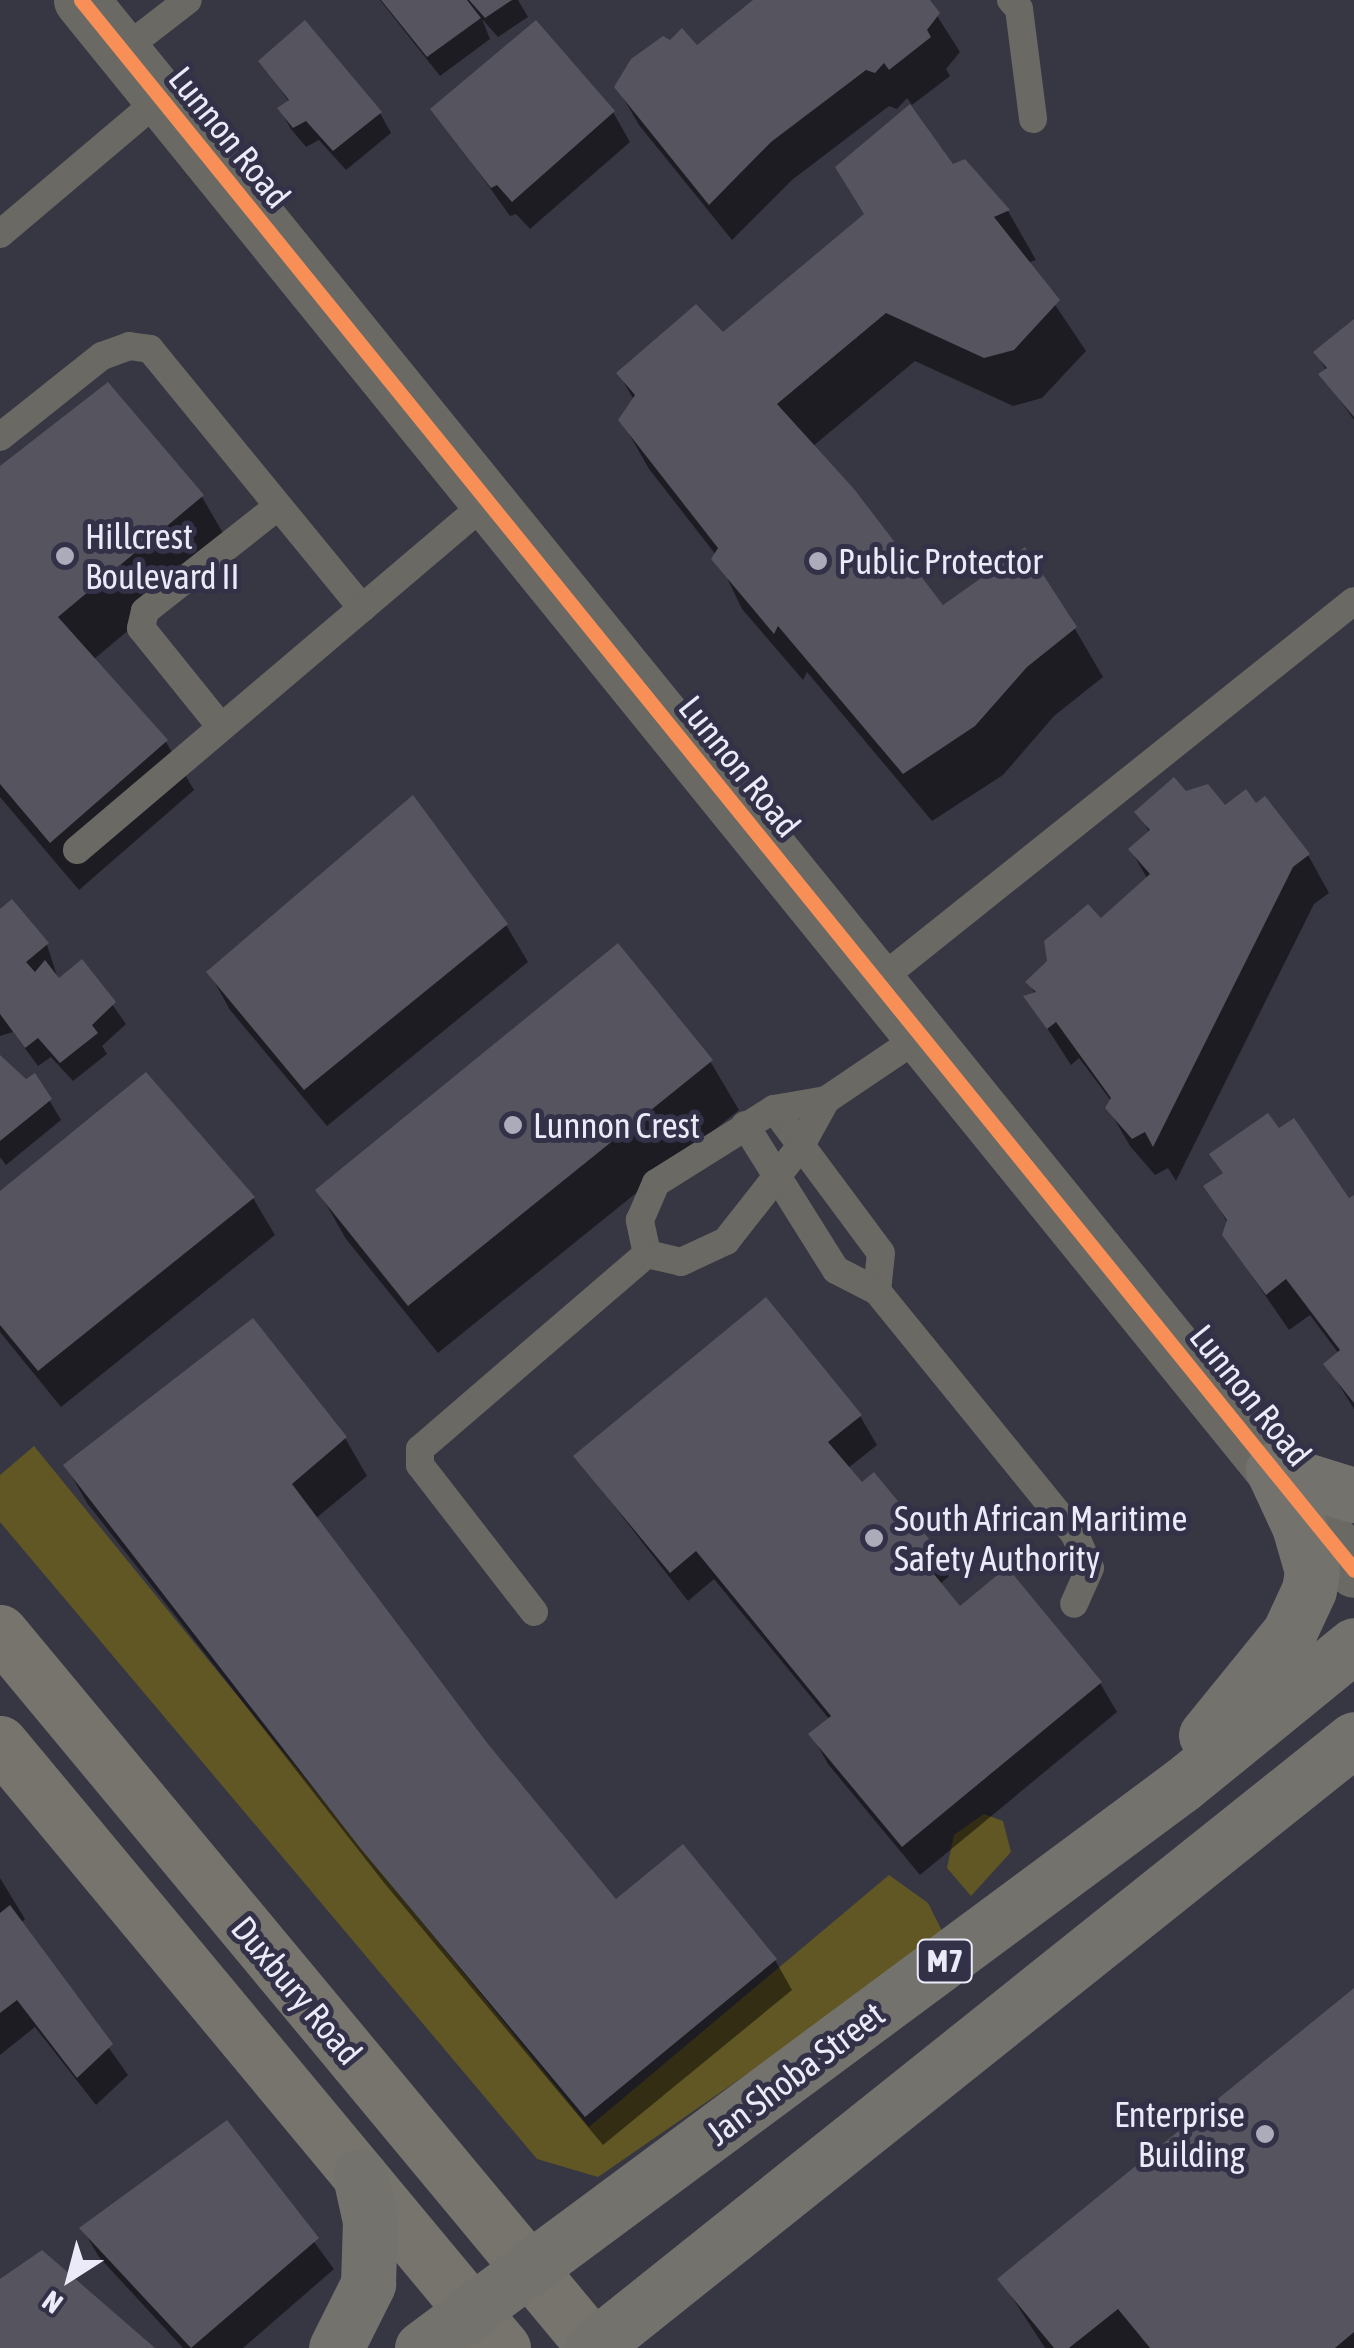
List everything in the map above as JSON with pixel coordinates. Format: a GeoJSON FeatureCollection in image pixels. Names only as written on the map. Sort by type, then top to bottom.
{"type":"FeatureCollection","features":[{"type":"Feature","properties":{"kind":"main road"},"geometry":{"type":"LineString","coordinates":[[1273,1470],[1354,1495]]}},
{"type":"Feature","properties":{"kind":"main road"},"geometry":{"type":"LineString","coordinates":[[1171,1792],[1289,1633],[1309,1590],[1312,1571],[1303,1541],[1273,1470]]}},
{"type":"Feature","properties":{"kind":"main road","name":"Duxbury Road"},"geometry":{"type":"LineString","coordinates":[[0,1632],[593,2348]]}},
{"type":"Feature","properties":{"kind":"main road","name":"Jan Shoba Street"},"geometry":{"type":"LineString","coordinates":[[422,2348],[488,2331],[530,2270],[1171,1792],[1354,1645]]}},
{"type":"Feature","properties":{"kind":"main road"},"geometry":{"type":"LineString","coordinates":[[1171,1792],[1231,1770],[1354,1683]]}},
{"type":"Feature","properties":{"kind":"main road","name":"M7"},"geometry":{"type":"LineString","coordinates":[[593,2348],[1354,1739]]}},
{"type":"Feature","properties":{"kind":"main road","name":"Duxbury Road"},"geometry":{"type":"LineString","coordinates":[[0,1743],[488,2331]]}},
{"type":"Feature","properties":{"kind":"main road"},"geometry":{"type":"LineString","coordinates":[[336,2348],[368,2284],[370,2220],[360,2176]]}},
{"type":"Feature","properties":{"kind":"street","name":"Lunnon Road"},"geometry":{"type":"LineString","coordinates":[[80,0],[1354,1570]]}},
{"type":"Feature","properties":{"kind":"lane"},"geometry":{"type":"LineString","coordinates":[[122,51],[188,0]]}},
{"type":"Feature","properties":{"kind":"lane"},"geometry":{"type":"LineString","coordinates":[[1011,0],[1018,9],[1033,119]]}},
{"type":"Feature","properties":{"kind":"lane"},"geometry":{"type":"LineString","coordinates":[[0,234],[160,98]]}},
{"type":"Feature","properties":{"kind":"lane"},"geometry":{"type":"LineString","coordinates":[[0,437],[102,356],[129,346],[150,349],[362,608]]}},
{"type":"Feature","properties":{"kind":"lane"},"geometry":{"type":"LineString","coordinates":[[77,850],[488,502]]}},
{"type":"Feature","properties":{"kind":"lane"},"geometry":{"type":"LineString","coordinates":[[221,727],[141,628],[145,610],[277,507]]}},
{"type":"Feature","properties":{"kind":"lane"},"geometry":{"type":"LineString","coordinates":[[878,982],[1354,601]]}},
{"type":"Feature","properties":{"kind":"lane"},"geometry":{"type":"LineString","coordinates":[[647,1254],[640,1220],[650,1191],[745,1124],[774,1110],[826,1100],[921,1036]]}},
{"type":"Feature","properties":{"kind":"lane"},"geometry":{"type":"LineString","coordinates":[[647,1254],[680,1262],[706,1254],[726,1241],[800,1147],[826,1100]]}},
{"type":"Feature","properties":{"kind":"lane"},"geometry":{"type":"LineString","coordinates":[[774,1110],[881,1253],[876,1291]]}},
{"type":"Feature","properties":{"kind":"lane"},"geometry":{"type":"LineString","coordinates":[[745,1124],[780,1174],[836,1270],[876,1291],[1074,1535],[1090,1568],[1074,1604]]}},
{"type":"Feature","properties":{"kind":"lane"},"geometry":{"type":"LineString","coordinates":[[534,1612],[420,1465],[420,1449],[647,1254]]}},
{"type":"Feature","properties":{"kind":"shaded area"},"geometry":{"type":"Polygon","coordinates":[[[34,1446],[589,2127],[889,1875],[928,1903],[945,1937],[598,2177],[537,2159],[0,1522],[0,1475],[34,1446]]]}},
{"type":"Feature","properties":{"kind":"shaded area"},"geometry":{"type":"Polygon","coordinates":[[[984,1814],[1003,1821],[1011,1852],[971,1896],[947,1868],[954,1835],[984,1814]]]}},
{"type":"Feature","properties":{"kind":"building"},"geometry":{"type":"Polygon","coordinates":[[[381,0],[467,0],[481,18],[427,57],[381,0]]]}},
{"type":"Feature","properties":{"kind":"building"},"geometry":{"type":"Polygon","coordinates":[[[469,0],[512,0],[485,18],[469,0]]]}},
{"type":"Feature","properties":{"kind":"building"},"geometry":{"type":"Polygon","coordinates":[[[753,0],[930,0],[940,13],[927,30],[931,37],[889,70],[884,63],[875,73],[866,70],[771,142],[709,205],[614,87],[631,59],[663,36],[670,40],[682,28],[697,45],[753,0]]]}},
{"type":"Feature","properties":{"kind":"building"},"geometry":{"type":"Polygon","coordinates":[[[305,20],[382,112],[333,151],[306,121],[293,128],[277,108],[289,100],[258,61],[305,20]]]}},
{"type":"Feature","properties":{"kind":"building"},"geometry":{"type":"Polygon","coordinates":[[[536,20],[615,111],[512,202],[497,185],[491,188],[430,109],[536,20]]]}},
{"type":"Feature","properties":{"kind":"building"},"geometry":{"type":"Polygon","coordinates":[[[910,104],[953,164],[965,159],[1010,210],[994,217],[1060,300],[1014,350],[984,358],[886,313],[777,404],[854,489],[943,605],[1025,547],[1077,627],[1027,667],[975,726],[903,774],[778,626],[774,634],[711,559],[718,548],[618,420],[635,395],[616,373],[696,304],[723,332],[864,214],[835,167],[910,104]]]}},
{"type":"Feature","properties":{"kind":"building"},"geometry":{"type":"Polygon","coordinates":[[[1354,319],[1354,417],[1318,374],[1327,368],[1313,352],[1354,319]]]}},
{"type":"Feature","properties":{"kind":"building","name":"Hillcrest Boulevard II"},"geometry":{"type":"Polygon","coordinates":[[[108,382],[204,495],[58,617],[168,740],[50,843],[0,784],[0,466],[108,382]]]}},
{"type":"Feature","properties":{"kind":"building"},"geometry":{"type":"Polygon","coordinates":[[[1174,777],[1186,791],[1208,784],[1225,805],[1246,789],[1256,803],[1265,796],[1310,854],[1293,867],[1153,1147],[1145,1132],[1132,1139],[1105,1108],[1111,1098],[1056,1022],[1047,1029],[1023,996],[1036,992],[1025,982],[1047,961],[1044,941],[1088,904],[1101,918],[1150,874],[1128,849],[1150,830],[1134,812],[1174,777]]]}},
{"type":"Feature","properties":{"kind":"building"},"geometry":{"type":"Polygon","coordinates":[[[413,795],[508,924],[304,1090],[206,972],[413,795]]]}},
{"type":"Feature","properties":{"kind":"building"},"geometry":{"type":"Polygon","coordinates":[[[12,899],[49,943],[26,962],[35,972],[45,960],[59,978],[82,959],[116,1002],[92,1025],[98,1033],[60,1063],[38,1038],[25,1048],[0,1014],[0,909],[12,899]]]}},
{"type":"Feature","properties":{"kind":"building","name":"Lunnon Crest"},"geometry":{"type":"Polygon","coordinates":[[[618,943],[713,1060],[408,1306],[315,1190],[618,943]]]}},
{"type":"Feature","properties":{"kind":"building"},"geometry":{"type":"Polygon","coordinates":[[[0,1055],[26,1079],[35,1073],[52,1099],[0,1141],[0,1055]]]}},
{"type":"Feature","properties":{"kind":"building"},"geometry":{"type":"Polygon","coordinates":[[[146,1072],[255,1197],[38,1371],[0,1325],[0,1191],[146,1072]]]}},
{"type":"Feature","properties":{"kind":"building"},"geometry":{"type":"Polygon","coordinates":[[[1268,1113],[1279,1128],[1294,1118],[1349,1198],[1354,1195],[1354,1403],[1323,1364],[1340,1350],[1286,1279],[1266,1295],[1222,1235],[1227,1220],[1203,1186],[1223,1173],[1209,1154],[1268,1113]]]}},
{"type":"Feature","properties":{"kind":"building"},"geometry":{"type":"Polygon","coordinates":[[[766,1297],[862,1415],[828,1442],[862,1482],[874,1472],[934,1545],[920,1557],[960,1606],[1007,1567],[1102,1682],[902,1847],[808,1734],[831,1716],[696,1551],[670,1573],[573,1456],[766,1297]]]}},
{"type":"Feature","properties":{"kind":"building"},"geometry":{"type":"Polygon","coordinates":[[[253,1318],[347,1437],[292,1484],[488,1744],[616,1899],[683,1844],[777,1959],[585,2117],[361,1849],[63,1465],[253,1318]]]}},
{"type":"Feature","properties":{"kind":"building"},"geometry":{"type":"Polygon","coordinates":[[[10,1905],[113,2044],[77,2078],[17,2000],[0,2013],[0,1913],[10,1905]]]}},
{"type":"Feature","properties":{"kind":"building","name":"Enterprise Building"},"geometry":{"type":"Polygon","coordinates":[[[1354,1988],[1354,2332],[1335,2348],[1150,2348],[1118,2309],[1069,2348],[1054,2348],[997,2279],[1354,1988]]]}},
{"type":"Feature","properties":{"kind":"building"},"geometry":{"type":"Polygon","coordinates":[[[227,2120],[319,2238],[191,2348],[79,2228],[227,2120]]]}},
{"type":"Feature","properties":{"kind":"building"},"geometry":{"type":"Polygon","coordinates":[[[42,2250],[155,2348],[0,2348],[0,2279],[42,2250]]]}},
{"type":"Feature","properties":{"kind":"cycle path"},"geometry":{"type":"LineString","coordinates":[[81,0],[1354,1570]]}},
{"type":"Feature","properties":{"kind":"place","name":"Hillcrest Boulevard II"},"geometry":{"type":"Point","coordinates":[65,556]}},
{"type":"Feature","properties":{"kind":"place","name":"Public Protector"},"geometry":{"type":"Point","coordinates":[818,561]}},
{"type":"Feature","properties":{"kind":"place","name":"Lunnon Crest"},"geometry":{"type":"Point","coordinates":[513,1125]}},
{"type":"Feature","properties":{"kind":"place","name":"South African Maritime Safety Authority"},"geometry":{"type":"Point","coordinates":[874,1538]}},
{"type":"Feature","properties":{"kind":"place","name":"Enterprise Building"},"geometry":{"type":"Point","coordinates":[1265,2134]}}]}
